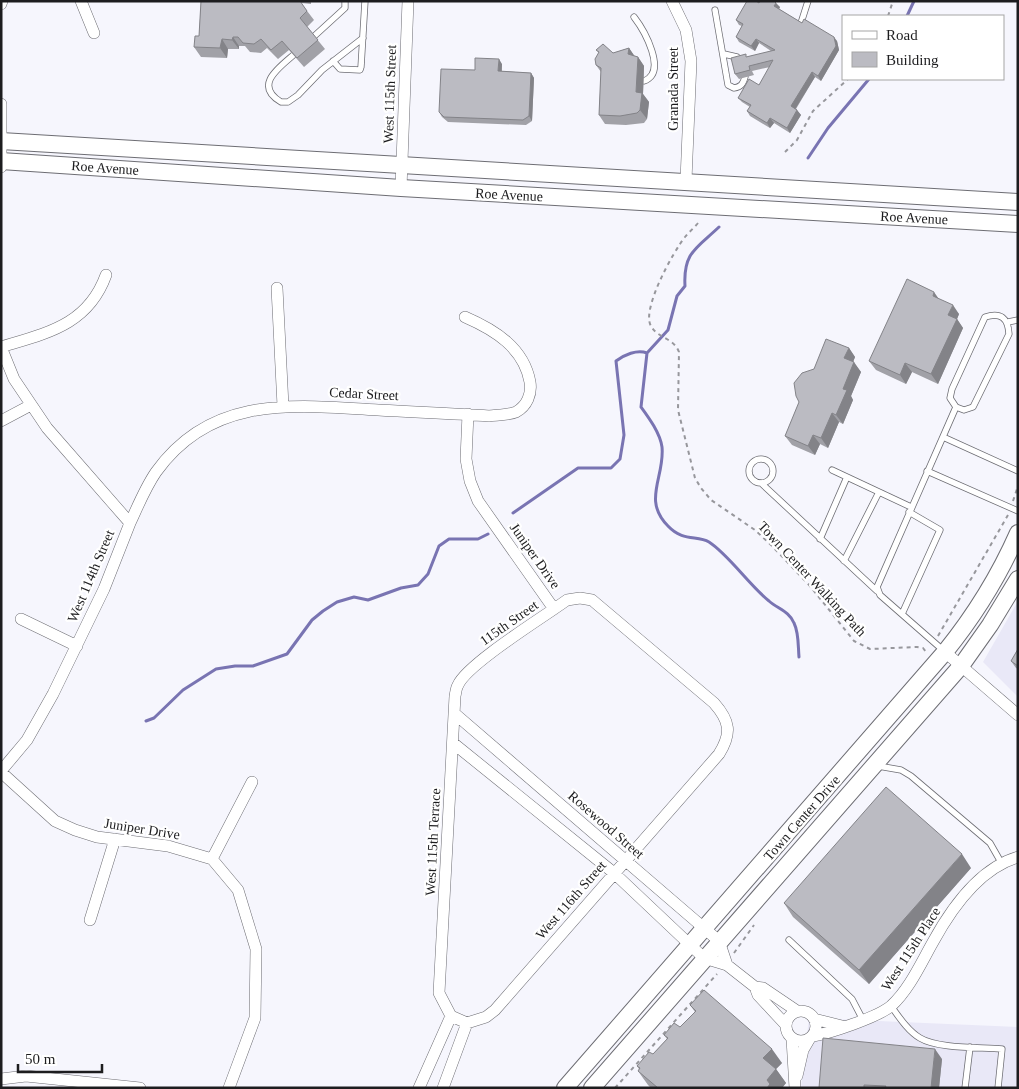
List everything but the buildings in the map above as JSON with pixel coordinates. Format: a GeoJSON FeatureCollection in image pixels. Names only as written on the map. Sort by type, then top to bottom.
{"type":"FeatureCollection","features":[{"type":"Feature","properties":{"kind":"main road","name":"Roe Avenue"},"geometry":{"type":"LineString","coordinates":[[2,141],[402,166],[686,180],[1018,202]]}},
{"type":"Feature","properties":{"kind":"main road","name":"Roe Avenue"},"geometry":{"type":"LineString","coordinates":[[1,161],[401,188],[1018,224]]}},
{"type":"Feature","properties":{"kind":"main road"},"geometry":{"type":"LineString","coordinates":[[643,202],[676,189],[686,180]]}},
{"type":"Feature","properties":{"kind":"main road","name":"Town Center Drive"},"geometry":{"type":"LineString","coordinates":[[565,1088],[705,928],[939,647],[965,627],[994,582],[1018,533]]}},
{"type":"Feature","properties":{"kind":"main road","name":"Town Center Drive"},"geometry":{"type":"LineString","coordinates":[[592,1088],[961,666],[990,626],[1018,579]]}},
{"type":"Feature","properties":{"kind":"street"},"geometry":{"type":"LineString","coordinates":[[81,1],[94,33]]}},
{"type":"Feature","properties":{"kind":"street","name":"West 115th Street"},"geometry":{"type":"LineString","coordinates":[[401,188],[408,1]]}},
{"type":"Feature","properties":{"kind":"street","name":"Granada Street"},"geometry":{"type":"LineString","coordinates":[[672,1],[686,30],[691,61],[686,180]]}},
{"type":"Feature","properties":{"kind":"street"},"geometry":{"type":"LineString","coordinates":[[1,104],[1,167]]}},
{"type":"Feature","properties":{"kind":"street"},"geometry":{"type":"LineString","coordinates":[[1,347],[46,334],[80,314],[92,304],[106,274]]}},
{"type":"Feature","properties":{"kind":"street"},"geometry":{"type":"LineString","coordinates":[[277,288],[283,406]]}},
{"type":"Feature","properties":{"kind":"street","name":"Cedar Street"},"geometry":{"type":"LineString","coordinates":[[130,523],[156,472],[174,451],[199,430],[234,414],[283,406],[489,416],[515,412],[526,403],[531,389],[527,366],[504,339],[488,327],[465,317]]}},
{"type":"Feature","properties":{"kind":"street","name":"West 114th Street"},"geometry":{"type":"LineString","coordinates":[[1,347],[14,379],[56,440],[130,523],[104,589],[77,646],[27,740],[1,772]]}},
{"type":"Feature","properties":{"kind":"street"},"geometry":{"type":"LineString","coordinates":[[1,421],[31,405]]}},
{"type":"Feature","properties":{"kind":"street","name":"Juniper Drive"},"geometry":{"type":"LineString","coordinates":[[468,414],[466,459],[470,481],[478,501],[554,609],[567,600],[580,598],[592,600],[714,703],[725,716],[728,730]]}},
{"type":"Feature","properties":{"kind":"street","name":"115th Street"},"geometry":{"type":"LineString","coordinates":[[482,661],[554,609]]}},
{"type":"Feature","properties":{"kind":"street"},"geometry":{"type":"LineString","coordinates":[[21,619],[77,646]]}},
{"type":"Feature","properties":{"kind":"street"},"geometry":{"type":"LineString","coordinates":[[939,647],[1018,715]]}},
{"type":"Feature","properties":{"kind":"street","name":"West 115th Terrace"},"geometry":{"type":"LineString","coordinates":[[451,1016],[439,993],[454,713],[458,684],[482,661]]}},
{"type":"Feature","properties":{"kind":"street","name":"Rosewood Street"},"geometry":{"type":"LineString","coordinates":[[454,713],[705,928],[719,941],[726,964]]}},
{"type":"Feature","properties":{"kind":"street","name":"West 116th Street"},"geometry":{"type":"LineString","coordinates":[[467,1023],[486,1017],[495,1010],[719,754],[727,742],[728,730]]}},
{"type":"Feature","properties":{"kind":"street"},"geometry":{"type":"LineString","coordinates":[[453,743],[614,873],[704,958],[726,964],[755,986],[763,988],[797,1011]]}},
{"type":"Feature","properties":{"kind":"street","name":"Juniper Drive"},"geometry":{"type":"LineString","coordinates":[[1,772],[55,821],[75,830],[115,839],[168,846],[212,859]]}},
{"type":"Feature","properties":{"kind":"street"},"geometry":{"type":"LineString","coordinates":[[511,790],[524,774]]}},
{"type":"Feature","properties":{"kind":"street"},"geometry":{"type":"LineString","coordinates":[[229,1088],[255,1018],[256,949],[238,890],[212,859],[252,782]]}},
{"type":"Feature","properties":{"kind":"street"},"geometry":{"type":"LineString","coordinates":[[557,827],[568,812]]}},
{"type":"Feature","properties":{"kind":"street"},"geometry":{"type":"LineString","coordinates":[[90,920],[115,839]]}},
{"type":"Feature","properties":{"kind":"street","name":"West 115th Place"},"geometry":{"type":"LineString","coordinates":[[811,1037],[829,1033],[842,1026],[878,1015],[891,1006],[910,981],[943,924],[985,873],[1018,857]]}},
{"type":"Feature","properties":{"kind":"street"},"geometry":{"type":"LineString","coordinates":[[755,986],[758,995],[785,1024],[787,1032],[792,1039],[795,1086]]}},
{"type":"Feature","properties":{"kind":"street"},"geometry":{"type":"LineString","coordinates":[[785,1024],[790,1015],[797,1011],[805,1011],[814,1019],[816,1027],[803,1050],[795,1086]]}},
{"type":"Feature","properties":{"kind":"street"},"geometry":{"type":"LineString","coordinates":[[419,1088],[451,1016],[467,1023],[443,1088]]}},
{"type":"Feature","properties":{"kind":"street","name":"West 115th Place"},"geometry":{"type":"LineString","coordinates":[[814,1019],[842,1026]]}},
{"type":"Feature","properties":{"kind":"street"},"geometry":{"type":"LineString","coordinates":[[792,1039],[801,1042],[811,1037]]}},
{"type":"Feature","properties":{"kind":"street"},"geometry":{"type":"LineString","coordinates":[[431,1060],[451,1068]]}},
{"type":"Feature","properties":{"kind":"street"},"geometry":{"type":"LineString","coordinates":[[1,1078],[26,1076],[140,1088]]}},
{"type":"Feature","properties":{"kind":"lane"},"geometry":{"type":"LineString","coordinates":[[345,1],[345,8],[273,73],[268,86],[270,93],[281,102],[288,102],[333,61],[363,38]]}},
{"type":"Feature","properties":{"kind":"lane"},"geometry":{"type":"LineString","coordinates":[[333,61],[340,69],[360,70],[365,1]]}},
{"type":"Feature","properties":{"kind":"lane"},"geometry":{"type":"LineString","coordinates":[[801,22],[808,1]]}},
{"type":"Feature","properties":{"kind":"lane"},"geometry":{"type":"LineString","coordinates":[[715,10],[728,85],[734,88],[739,87],[745,77]]}},
{"type":"Feature","properties":{"kind":"lane"},"geometry":{"type":"LineString","coordinates":[[634,17],[646,33],[652,53],[653,75],[651,79],[644,81]]}},
{"type":"Feature","properties":{"kind":"lane"},"geometry":{"type":"LineString","coordinates":[[724,54],[737,57],[741,61]]}},
{"type":"Feature","properties":{"kind":"lane"},"geometry":{"type":"LineString","coordinates":[[999,315],[1004,317],[1008,322],[1009,334],[973,407],[964,410],[956,407],[950,398],[952,389],[985,317],[999,315]]}},
{"type":"Feature","properties":{"kind":"lane"},"geometry":{"type":"LineString","coordinates":[[1008,322],[1018,320]]}},
{"type":"Feature","properties":{"kind":"lane"},"geometry":{"type":"LineString","coordinates":[[877,591],[879,581],[956,407]]}},
{"type":"Feature","properties":{"kind":"lane"},"geometry":{"type":"LineString","coordinates":[[943,437],[1018,471]]}},
{"type":"Feature","properties":{"kind":"lane"},"geometry":{"type":"LineString","coordinates":[[761,483],[769,481],[773,471],[771,464],[760,459],[753,462],[749,470],[751,478],[761,483],[939,647]]}},
{"type":"Feature","properties":{"kind":"lane"},"geometry":{"type":"LineString","coordinates":[[832,470],[879,492],[940,530],[902,614]]}},
{"type":"Feature","properties":{"kind":"lane"},"geometry":{"type":"LineString","coordinates":[[927,471],[1018,511]]}},
{"type":"Feature","properties":{"kind":"lane"},"geometry":{"type":"LineString","coordinates":[[820,539],[847,477]]}},
{"type":"Feature","properties":{"kind":"lane"},"geometry":{"type":"LineString","coordinates":[[844,561],[879,492]]}},
{"type":"Feature","properties":{"kind":"lane"},"geometry":{"type":"LineString","coordinates":[[874,765],[901,770],[911,776],[990,843],[1002,864]]}},
{"type":"Feature","properties":{"kind":"lane"},"geometry":{"type":"LineString","coordinates":[[790,940],[846,993],[863,1020]]}},
{"type":"Feature","properties":{"kind":"lane"},"geometry":{"type":"LineString","coordinates":[[891,1006],[908,1028],[921,1039],[936,1044],[1002,1049],[998,1088]]}},
{"type":"Feature","properties":{"kind":"lane"},"geometry":{"type":"LineString","coordinates":[[965,1088],[970,1046]]}},
{"type":"Feature","properties":{"kind":"path"},"geometry":{"type":"LineString","coordinates":[[888,15],[893,1]]}},
{"type":"Feature","properties":{"kind":"path"},"geometry":{"type":"LineString","coordinates":[[785,152],[797,140],[813,111],[847,80]]}},
{"type":"Feature","properties":{"kind":"path","name":"Town Center Walking Path"},"geometry":{"type":"LineString","coordinates":[[698,224],[684,238],[655,293],[647,318],[652,329],[676,345],[679,352],[678,410],[695,478],[711,500],[755,530],[773,547],[810,586],[854,641],[870,648],[923,648],[930,656],[939,647]]}},
{"type":"Feature","properties":{"kind":"path"},"geometry":{"type":"LineString","coordinates":[[939,647],[1006,519],[1018,486]]}},
{"type":"Feature","properties":{"kind":"path"},"geometry":{"type":"LineString","coordinates":[[615,1088],[726,964],[754,925]]}},
{"type":"Feature","properties":{"kind":"shaded area"},"geometry":{"type":"Polygon","coordinates":[[[1018,601],[1018,697],[983,662],[1018,601]]]}},
{"type":"Feature","properties":{"kind":"shaded area"},"geometry":{"type":"Polygon","coordinates":[[[809,1018],[1018,1027],[1018,1088],[801,1088],[809,1018]]]}},
{"type":"Feature","properties":{"kind":"waterway"},"geometry":{"type":"LineString","coordinates":[[907,15],[914,1]]}},
{"type":"Feature","properties":{"kind":"waterway"},"geometry":{"type":"LineString","coordinates":[[808,158],[828,128],[868,80]]}},
{"type":"Feature","properties":{"kind":"waterway"},"geometry":{"type":"LineString","coordinates":[[719,227],[698,246],[689,258],[686,265],[685,286],[677,296],[668,330],[647,353],[641,407],[657,431],[662,447],[661,468],[655,497],[660,516],[668,526],[679,534],[704,540],[716,547],[762,595],[792,619],[797,631],[799,657]]}},
{"type":"Feature","properties":{"kind":"waterway"},"geometry":{"type":"LineString","coordinates":[[513,513],[578,468],[611,468],[620,459],[624,435],[616,361],[631,353],[647,353]]}},
{"type":"Feature","properties":{"kind":"waterway"},"geometry":{"type":"LineString","coordinates":[[146,721],[154,718],[183,690],[216,669],[253,666],[287,654],[312,620],[337,602],[354,597],[368,600],[401,588],[418,585],[428,574],[439,546],[449,539],[478,539],[488,534]]}}]}
